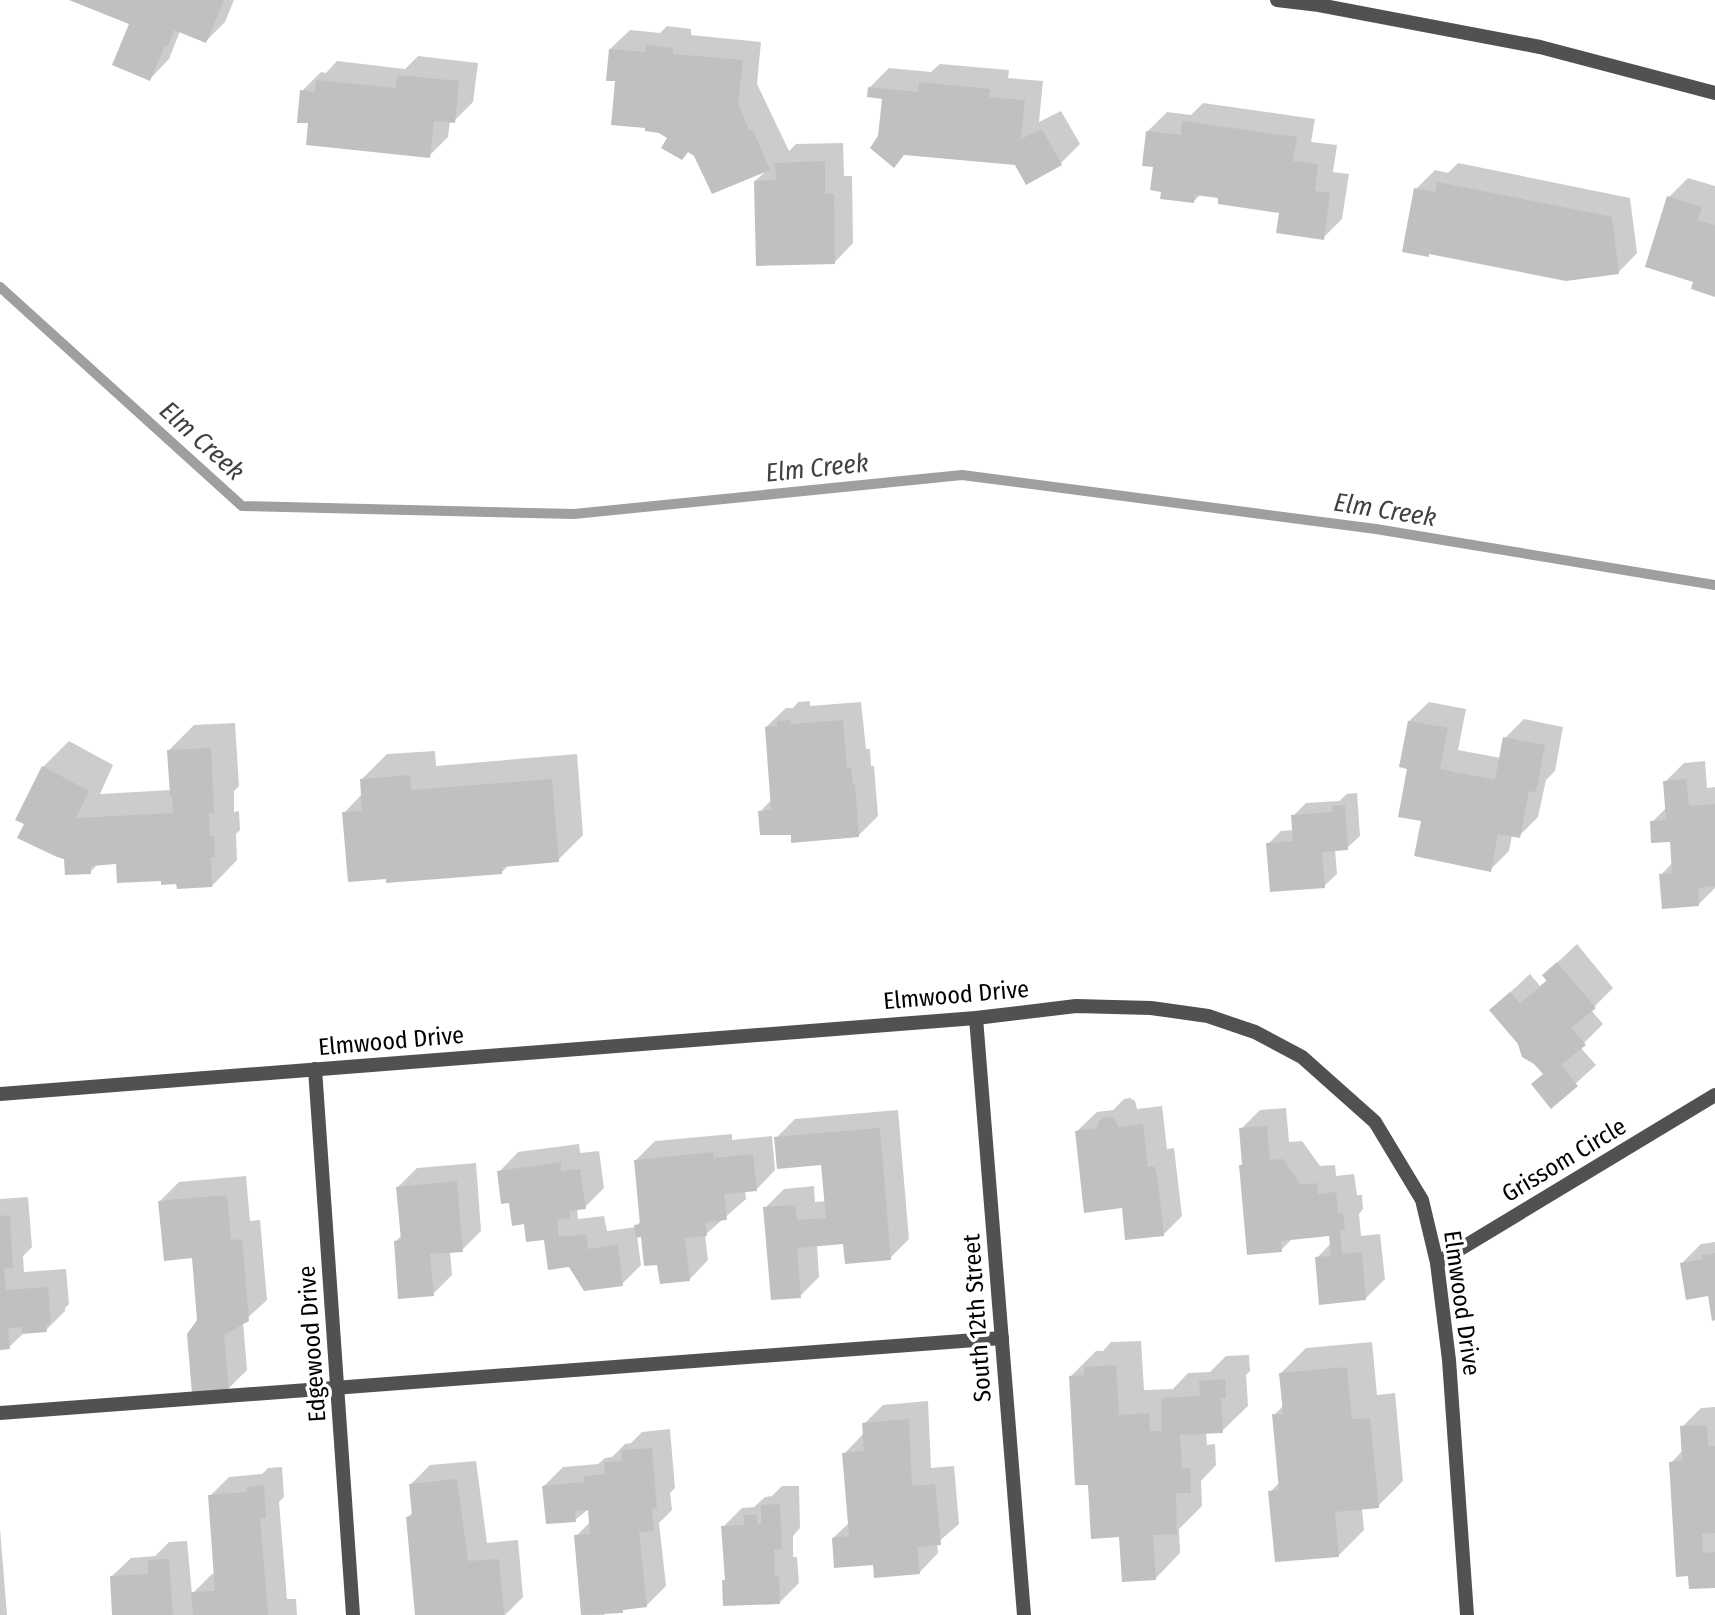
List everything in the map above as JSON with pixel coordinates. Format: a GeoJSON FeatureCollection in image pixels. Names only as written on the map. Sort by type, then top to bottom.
{"type":"FeatureCollection","features":[{"type":"Feature","properties":{"kind":"street"},"geometry":{"type":"LineString","coordinates":[[1277,0],[1320,3],[1540,47],[1715,93]]}},
{"type":"Feature","properties":{"kind":"street","name":"Elmwood Drive"},"geometry":{"type":"LineString","coordinates":[[0,1094],[976,1018],[1076,1006],[1151,1008],[1208,1016],[1255,1032],[1302,1057],[1375,1122],[1422,1200],[1437,1264],[1450,1360],[1467,1615]]}},
{"type":"Feature","properties":{"kind":"street","name":"South 12th Street"},"geometry":{"type":"LineString","coordinates":[[976,1018],[1024,1615]]}},
{"type":"Feature","properties":{"kind":"street","name":"Edgewood Drive"},"geometry":{"type":"LineString","coordinates":[[316,1069],[353,1615]]}},
{"type":"Feature","properties":{"kind":"street","name":"Grissom Circle"},"geometry":{"type":"LineString","coordinates":[[1437,1264],[1715,1095]]}},
{"type":"Feature","properties":{"kind":"street"},"geometry":{"type":"LineString","coordinates":[[0,1413],[1002,1338]]}},
{"type":"Feature","properties":{"kind":"building"},"geometry":{"type":"Polygon","coordinates":[[[69,0],[224,0],[206,43],[174,30],[150,81],[112,65],[129,24],[69,0]]]}},
{"type":"Feature","properties":{"kind":"building"},"geometry":{"type":"Polygon","coordinates":[[[646,45],[673,48],[673,54],[743,60],[738,104],[749,130],[753,130],[770,170],[712,194],[694,156],[688,152],[682,160],[661,148],[667,138],[659,133],[645,131],[645,128],[611,125],[615,81],[606,81],[609,49],[645,52],[646,45]]]}},
{"type":"Feature","properties":{"kind":"building"},"geometry":{"type":"Polygon","coordinates":[[[397,75],[459,81],[455,123],[434,121],[430,158],[306,145],[308,123],[297,123],[300,90],[315,92],[316,80],[396,88],[397,75]]]}},
{"type":"Feature","properties":{"kind":"building"},"geometry":{"type":"Polygon","coordinates":[[[919,82],[990,89],[989,97],[1025,100],[1021,139],[1042,129],[1062,165],[1026,185],[1015,165],[904,155],[894,168],[870,148],[878,136],[882,99],[867,97],[868,87],[918,92],[919,82]]]}},
{"type":"Feature","properties":{"kind":"building"},"geometry":{"type":"Polygon","coordinates":[[[1182,121],[1297,137],[1293,161],[1318,164],[1315,191],[1330,193],[1324,240],[1276,233],[1279,213],[1218,204],[1218,198],[1195,195],[1194,203],[1160,199],[1161,192],[1150,190],[1153,167],[1142,166],[1146,131],[1181,135],[1182,121]]]}},
{"type":"Feature","properties":{"kind":"building"},"geometry":{"type":"Polygon","coordinates":[[[825,161],[825,194],[834,194],[835,264],[756,266],[754,181],[776,180],[775,163],[825,161]]]}},
{"type":"Feature","properties":{"kind":"building"},"geometry":{"type":"Polygon","coordinates":[[[1437,182],[1612,217],[1619,274],[1566,281],[1429,254],[1429,257],[1402,252],[1414,188],[1435,192],[1437,182]]]}},
{"type":"Feature","properties":{"kind":"building"},"geometry":{"type":"Polygon","coordinates":[[[1667,196],[1702,207],[1698,220],[1715,225],[1715,297],[1691,289],[1693,282],[1645,267],[1667,196]]]}},
{"type":"Feature","properties":{"kind":"building"},"geometry":{"type":"Polygon","coordinates":[[[791,720],[791,724],[843,720],[847,768],[851,767],[855,784],[859,837],[791,843],[791,835],[760,835],[758,811],[771,810],[765,727],[777,726],[777,721],[791,720]]]}},
{"type":"Feature","properties":{"kind":"building"},"geometry":{"type":"Polygon","coordinates":[[[1408,721],[1448,728],[1440,769],[1495,780],[1503,737],[1545,745],[1536,792],[1529,791],[1520,838],[1498,834],[1491,872],[1414,856],[1421,821],[1398,817],[1407,769],[1399,767],[1408,721]]]}},
{"type":"Feature","properties":{"kind":"building"},"geometry":{"type":"Polygon","coordinates":[[[211,748],[214,813],[209,813],[210,836],[214,836],[215,857],[211,857],[212,887],[177,889],[176,884],[161,885],[161,881],[117,883],[116,864],[91,866],[91,874],[65,875],[64,859],[17,838],[24,824],[15,820],[42,766],[89,791],[76,818],[173,813],[167,750],[211,748]]]}},
{"type":"Feature","properties":{"kind":"building"},"geometry":{"type":"Polygon","coordinates":[[[410,775],[411,790],[552,779],[559,862],[502,867],[502,874],[386,883],[386,879],[348,882],[342,812],[362,811],[360,779],[410,775]]]}},
{"type":"Feature","properties":{"kind":"building"},"geometry":{"type":"Polygon","coordinates":[[[1686,779],[1689,806],[1715,804],[1715,886],[1698,888],[1699,906],[1662,909],[1659,874],[1672,873],[1670,842],[1651,843],[1650,821],[1666,820],[1663,781],[1686,779]]]}},
{"type":"Feature","properties":{"kind":"building"},"geometry":{"type":"Polygon","coordinates":[[[1345,805],[1348,850],[1322,852],[1325,888],[1270,892],[1266,843],[1293,841],[1291,815],[1333,812],[1332,806],[1345,805]]]}},
{"type":"Feature","properties":{"kind":"building"},"geometry":{"type":"Polygon","coordinates":[[[1557,962],[1596,1008],[1571,1028],[1586,1045],[1561,1065],[1578,1086],[1551,1109],[1531,1084],[1543,1074],[1534,1064],[1522,1057],[1518,1044],[1489,1010],[1510,992],[1520,1003],[1547,981],[1542,975],[1557,962]]]}},
{"type":"Feature","properties":{"kind":"building"},"geometry":{"type":"Polygon","coordinates":[[[1104,1117],[1114,1118],[1118,1127],[1143,1124],[1148,1167],[1155,1167],[1158,1182],[1164,1236],[1125,1240],[1122,1208],[1084,1213],[1075,1131],[1097,1128],[1098,1122],[1104,1117]]]}},
{"type":"Feature","properties":{"kind":"building"},"geometry":{"type":"Polygon","coordinates":[[[1267,1126],[1270,1160],[1283,1159],[1301,1185],[1317,1183],[1318,1194],[1336,1192],[1338,1214],[1343,1213],[1345,1230],[1340,1230],[1342,1254],[1362,1252],[1366,1300],[1319,1305],[1315,1257],[1331,1256],[1329,1236],[1281,1241],[1282,1252],[1247,1255],[1239,1165],[1242,1165],[1239,1128],[1267,1126]]]}},
{"type":"Feature","properties":{"kind":"building"},"geometry":{"type":"Polygon","coordinates":[[[880,1128],[891,1260],[845,1264],[843,1244],[797,1248],[801,1298],[771,1300],[763,1207],[795,1205],[797,1220],[826,1218],[821,1165],[777,1169],[774,1137],[880,1128]]]}},
{"type":"Feature","properties":{"kind":"building"},"geometry":{"type":"Polygon","coordinates":[[[713,1152],[714,1158],[753,1154],[757,1191],[724,1194],[727,1220],[705,1222],[707,1236],[685,1238],[690,1281],[660,1284],[657,1265],[644,1266],[641,1237],[636,1238],[634,1225],[640,1224],[634,1160],[713,1152]]]}},
{"type":"Feature","properties":{"kind":"building"},"geometry":{"type":"Polygon","coordinates":[[[561,1162],[561,1171],[580,1169],[586,1209],[569,1211],[570,1218],[557,1220],[559,1237],[586,1234],[588,1249],[618,1245],[623,1286],[584,1291],[569,1267],[548,1270],[544,1240],[526,1242],[524,1224],[512,1226],[509,1203],[501,1204],[497,1171],[561,1162]]]}},
{"type":"Feature","properties":{"kind":"building"},"geometry":{"type":"Polygon","coordinates":[[[457,1181],[463,1252],[430,1254],[434,1296],[398,1299],[394,1241],[401,1240],[396,1187],[457,1181]]]}},
{"type":"Feature","properties":{"kind":"building"},"geometry":{"type":"Polygon","coordinates":[[[227,1195],[231,1240],[242,1239],[249,1321],[224,1335],[229,1391],[192,1394],[187,1334],[197,1320],[192,1258],[164,1261],[158,1201],[227,1195]]]}},
{"type":"Feature","properties":{"kind":"building"},"geometry":{"type":"Polygon","coordinates":[[[10,1215],[13,1268],[4,1269],[6,1290],[48,1287],[51,1324],[46,1325],[47,1332],[22,1334],[22,1327],[8,1328],[10,1349],[0,1350],[0,1216],[10,1215]]]}},
{"type":"Feature","properties":{"kind":"building"},"geometry":{"type":"Polygon","coordinates":[[[1715,1253],[1715,1320],[1712,1321],[1708,1296],[1686,1300],[1680,1263],[1702,1259],[1702,1255],[1715,1253]]]}},
{"type":"Feature","properties":{"kind":"building"},"geometry":{"type":"Polygon","coordinates":[[[1116,1365],[1119,1415],[1149,1413],[1150,1431],[1162,1431],[1161,1398],[1200,1396],[1199,1381],[1225,1379],[1226,1398],[1221,1398],[1223,1433],[1180,1435],[1182,1469],[1190,1468],[1191,1493],[1176,1493],[1177,1534],[1153,1535],[1156,1580],[1122,1582],[1119,1537],[1091,1539],[1088,1485],[1075,1485],[1069,1376],[1084,1375],[1084,1367],[1116,1365]]]}},
{"type":"Feature","properties":{"kind":"building"},"geometry":{"type":"Polygon","coordinates":[[[1347,1367],[1352,1419],[1370,1418],[1379,1508],[1335,1512],[1339,1557],[1275,1562],[1268,1491],[1279,1490],[1272,1414],[1283,1414],[1279,1373],[1347,1367]]]}},
{"type":"Feature","properties":{"kind":"building"},"geometry":{"type":"Polygon","coordinates":[[[909,1419],[912,1486],[935,1484],[941,1545],[917,1547],[920,1574],[874,1578],[873,1565],[834,1568],[832,1538],[849,1536],[842,1453],[864,1451],[862,1423],[909,1419]]]}},
{"type":"Feature","properties":{"kind":"building"},"geometry":{"type":"Polygon","coordinates":[[[1707,1425],[1708,1446],[1715,1446],[1715,1533],[1702,1534],[1703,1553],[1715,1552],[1715,1588],[1689,1589],[1688,1576],[1676,1577],[1669,1462],[1682,1461],[1680,1426],[1707,1425]]]}},
{"type":"Feature","properties":{"kind":"building"},"geometry":{"type":"Polygon","coordinates":[[[652,1448],[657,1508],[652,1509],[654,1531],[639,1532],[647,1607],[623,1610],[623,1613],[581,1615],[574,1535],[590,1534],[588,1510],[575,1511],[576,1522],[546,1524],[542,1486],[584,1482],[584,1476],[605,1474],[604,1462],[622,1461],[621,1450],[652,1448]]]}},
{"type":"Feature","properties":{"kind":"building"},"geometry":{"type":"Polygon","coordinates":[[[457,1479],[468,1561],[499,1559],[504,1615],[415,1615],[406,1517],[412,1516],[409,1484],[457,1479]]]}},
{"type":"Feature","properties":{"kind":"building"},"geometry":{"type":"Polygon","coordinates":[[[264,1485],[266,1518],[260,1518],[268,1615],[193,1615],[191,1592],[215,1591],[208,1495],[247,1492],[247,1487],[264,1485]]]}},
{"type":"Feature","properties":{"kind":"building"},"geometry":{"type":"Polygon","coordinates":[[[780,1504],[782,1549],[774,1550],[780,1604],[723,1606],[722,1580],[725,1580],[721,1526],[744,1525],[744,1515],[757,1515],[757,1524],[761,1524],[761,1505],[780,1504]]]}},
{"type":"Feature","properties":{"kind":"building"},"geometry":{"type":"Polygon","coordinates":[[[169,1559],[173,1615],[112,1615],[110,1576],[148,1574],[148,1560],[169,1559]]]}},
{"type":"Feature","properties":{"kind":"waterway","name":"Elm Creek"},"geometry":{"type":"LineString","coordinates":[[0,287],[242,506],[574,514],[962,475],[1376,529],[1715,585]]}}]}
